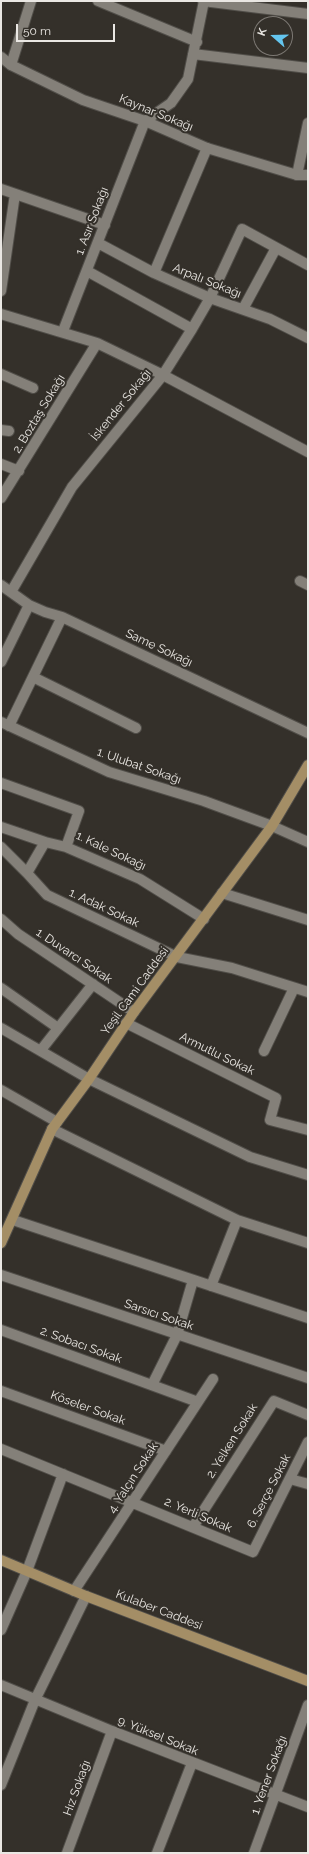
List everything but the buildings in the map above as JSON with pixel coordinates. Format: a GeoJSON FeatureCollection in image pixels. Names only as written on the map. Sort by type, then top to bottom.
{"type":"FeatureCollection","features":[{"type":"Feature","properties":{"kind":"main road","name":"Yeşil Cami Caddesi"},"geometry":{"type":"LineString","coordinates":[[2,1237],[13,1220],[55,1126],[89,1079],[126,1023],[177,957],[272,826],[307,770]]}},
{"type":"Feature","properties":{"kind":"main road","name":"Kulaber Caddesi"},"geometry":{"type":"LineString","coordinates":[[1,1560],[86,1596],[308,1681]]}},
{"type":"Feature","properties":{"kind":"street"},"geometry":{"type":"LineString","coordinates":[[11,65],[31,1]]}},
{"type":"Feature","properties":{"kind":"street"},"geometry":{"type":"LineString","coordinates":[[98,1],[197,42]]}},
{"type":"Feature","properties":{"kind":"street"},"geometry":{"type":"LineString","coordinates":[[145,120],[171,103],[188,79],[197,42],[204,1],[308,14]]}},
{"type":"Feature","properties":{"kind":"street"},"geometry":{"type":"LineString","coordinates":[[193,54],[308,68]]}},
{"type":"Feature","properties":{"kind":"street","name":"Kaynar Sokağı"},"geometry":{"type":"LineString","coordinates":[[1,57],[11,65],[83,100],[145,120],[207,148],[297,175],[308,175]]}},
{"type":"Feature","properties":{"kind":"street","name":"1. Asır Sokağı"},"geometry":{"type":"LineString","coordinates":[[64,331],[145,120]]}},
{"type":"Feature","properties":{"kind":"street"},"geometry":{"type":"LineString","coordinates":[[297,175],[308,123]]}},
{"type":"Feature","properties":{"kind":"street"},"geometry":{"type":"LineString","coordinates":[[154,273],[207,148]]}},
{"type":"Feature","properties":{"kind":"street"},"geometry":{"type":"LineString","coordinates":[[1,189],[105,225]]}},
{"type":"Feature","properties":{"kind":"street"},"geometry":{"type":"LineString","coordinates":[[1,291],[3,264],[15,194]]}},
{"type":"Feature","properties":{"kind":"street","name":"İskender Sokağı"},"geometry":{"type":"LineString","coordinates":[[11,592],[72,487],[163,375],[210,298],[242,229],[276,248]]}},
{"type":"Feature","properties":{"kind":"street","name":"Arpalı Sokağı"},"geometry":{"type":"LineString","coordinates":[[98,243],[154,273],[210,298],[270,319],[308,338]]}},
{"type":"Feature","properties":{"kind":"street"},"geometry":{"type":"LineString","coordinates":[[243,310],[276,248],[308,265]]}},
{"type":"Feature","properties":{"kind":"street"},"geometry":{"type":"LineString","coordinates":[[87,271],[192,329]]}},
{"type":"Feature","properties":{"kind":"street"},"geometry":{"type":"LineString","coordinates":[[1,314],[64,331],[97,343],[163,375],[308,452]]}},
{"type":"Feature","properties":{"kind":"street","name":"2. Boztaş Sokağı"},"geometry":{"type":"LineString","coordinates":[[1,498],[97,343]]}},
{"type":"Feature","properties":{"kind":"street"},"geometry":{"type":"LineString","coordinates":[[1,374],[33,388]]}},
{"type":"Feature","properties":{"kind":"street"},"geometry":{"type":"LineString","coordinates":[[1,464],[18,471]]}},
{"type":"Feature","properties":{"kind":"street","name":"Same Sokağı"},"geometry":{"type":"LineString","coordinates":[[1,585],[29,605],[62,617],[308,734]]}},
{"type":"Feature","properties":{"kind":"street"},"geometry":{"type":"LineString","coordinates":[[1,662],[29,605]]}},
{"type":"Feature","properties":{"kind":"street"},"geometry":{"type":"LineString","coordinates":[[5,724],[33,677],[62,617]]}},
{"type":"Feature","properties":{"kind":"street"},"geometry":{"type":"LineString","coordinates":[[33,677],[136,728]]}},
{"type":"Feature","properties":{"kind":"street","name":"1. Ulubat Sokağı"},"geometry":{"type":"LineString","coordinates":[[5,724],[109,772],[204,801],[272,826],[308,842]]}},
{"type":"Feature","properties":{"kind":"street","name":"1. Kale Sokağı"},"geometry":{"type":"LineString","coordinates":[[1,783],[78,811],[66,847],[140,879],[204,919]]}},
{"type":"Feature","properties":{"kind":"street"},"geometry":{"type":"LineString","coordinates":[[1,827],[45,842],[66,847]]}},
{"type":"Feature","properties":{"kind":"street"},"geometry":{"type":"LineString","coordinates":[[27,873],[45,842]]}},
{"type":"Feature","properties":{"kind":"street","name":"1. Adak Sokak"},"geometry":{"type":"LineString","coordinates":[[1,847],[47,896],[177,957],[232,968],[308,992]]}},
{"type":"Feature","properties":{"kind":"street"},"geometry":{"type":"LineString","coordinates":[[222,893],[308,920]]}},
{"type":"Feature","properties":{"kind":"street","name":"1. Duvarcı Sokak"},"geometry":{"type":"LineString","coordinates":[[1,919],[18,934],[134,1012]]}},
{"type":"Feature","properties":{"kind":"street"},"geometry":{"type":"LineString","coordinates":[[41,1050],[93,984]]}},
{"type":"Feature","properties":{"kind":"street"},"geometry":{"type":"LineString","coordinates":[[1,988],[58,1028]]}},
{"type":"Feature","properties":{"kind":"street"},"geometry":{"type":"LineString","coordinates":[[264,1051],[294,988]]}},
{"type":"Feature","properties":{"kind":"street","name":"Armutlu Sokak"},"geometry":{"type":"LineString","coordinates":[[126,1023],[276,1098],[270,1120],[308,1130]]}},
{"type":"Feature","properties":{"kind":"street"},"geometry":{"type":"LineString","coordinates":[[1,1028],[89,1079],[250,1157],[308,1175]]}},
{"type":"Feature","properties":{"kind":"street"},"geometry":{"type":"LineString","coordinates":[[1,1090],[55,1126],[237,1220],[308,1243]]}},
{"type":"Feature","properties":{"kind":"street"},"geometry":{"type":"LineString","coordinates":[[13,1220],[308,1318]]}},
{"type":"Feature","properties":{"kind":"street"},"geometry":{"type":"LineString","coordinates":[[211,1286],[237,1220]]}},
{"type":"Feature","properties":{"kind":"street","name":"Sarsıcı Sokak"},"geometry":{"type":"LineString","coordinates":[[1,1275],[308,1378]]}},
{"type":"Feature","properties":{"kind":"street"},"geometry":{"type":"LineString","coordinates":[[152,1385],[177,1335],[193,1280]]}},
{"type":"Feature","properties":{"kind":"street","name":"2. Sobacı Sokak"},"geometry":{"type":"LineString","coordinates":[[1,1330],[198,1402]]}},
{"type":"Feature","properties":{"kind":"street","name":"4. Yalçın Sokak"},"geometry":{"type":"LineString","coordinates":[[74,1591],[213,1378]]}},
{"type":"Feature","properties":{"kind":"street","name":"Köseler Sokak"},"geometry":{"type":"LineString","coordinates":[[1,1390],[166,1451]]}},
{"type":"Feature","properties":{"kind":"street","name":"2. Yelken Sokak"},"geometry":{"type":"LineString","coordinates":[[193,1527],[274,1401],[308,1415]]}},
{"type":"Feature","properties":{"kind":"street","name":"6. Serçe Sokak"},"geometry":{"type":"LineString","coordinates":[[253,1552],[308,1442]]}},
{"type":"Feature","properties":{"kind":"street","name":"2. Yerli Sokak"},"geometry":{"type":"LineString","coordinates":[[1,1449],[253,1552]]}},
{"type":"Feature","properties":{"kind":"street"},"geometry":{"type":"LineString","coordinates":[[1,1630],[27,1571],[63,1474]]}},
{"type":"Feature","properties":{"kind":"street"},"geometry":{"type":"LineString","coordinates":[[290,1479],[308,1484]]}},
{"type":"Feature","properties":{"kind":"street"},"geometry":{"type":"LineString","coordinates":[[1,1785],[35,1700],[86,1596]]}},
{"type":"Feature","properties":{"kind":"street","name":"9. Yüksel Sokak"},"geometry":{"type":"LineString","coordinates":[[1,1684],[35,1700],[112,1731],[308,1807]]}},
{"type":"Feature","properties":{"kind":"street","name":"1. Yener Sokağı"},"geometry":{"type":"LineString","coordinates":[[254,1853],[308,1705]]}},
{"type":"Feature","properties":{"kind":"street","name":"Hız Sokağı"},"geometry":{"type":"LineString","coordinates":[[67,1853],[112,1731]]}},
{"type":"Feature","properties":{"kind":"street"},"geometry":{"type":"LineString","coordinates":[[157,1853],[192,1763]]}}]}
